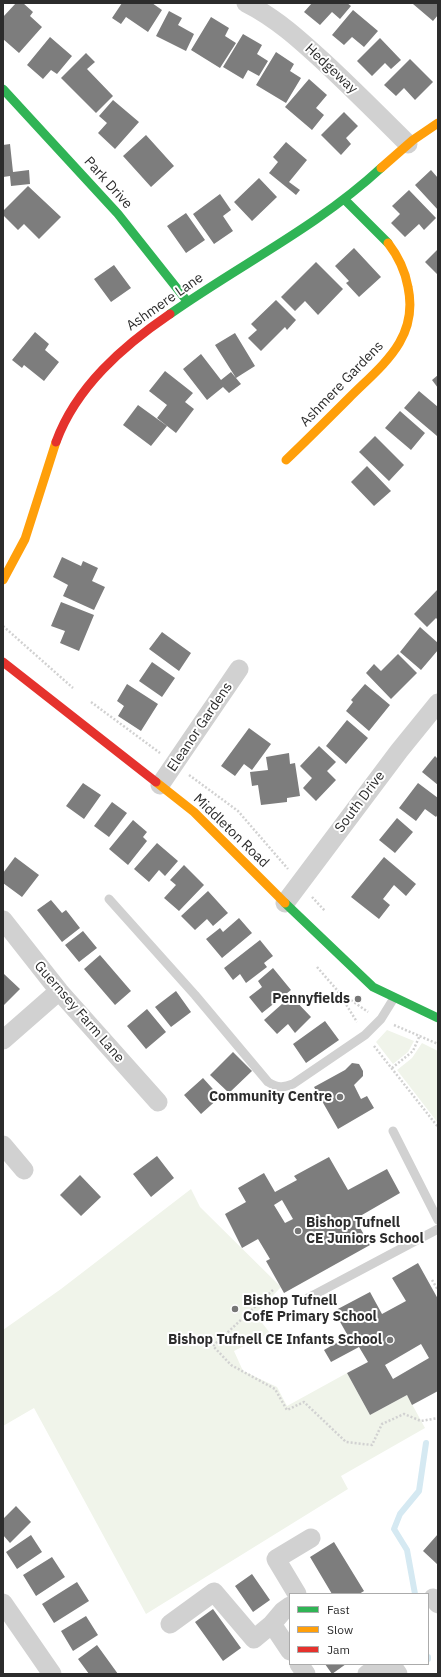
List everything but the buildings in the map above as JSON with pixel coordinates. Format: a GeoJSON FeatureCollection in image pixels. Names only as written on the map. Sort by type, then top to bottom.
{"type":"FeatureCollection","features":[{"type":"Feature","properties":{"kind":"street","name":"Hedgeway"},"geometry":{"type":"LineString","coordinates":[[246,3],[266,13],[288,30],[357,93],[408,144]]}},
{"type":"Feature","properties":{"kind":"street","name":"Park Drive"},"geometry":{"type":"LineString","coordinates":[[3,89],[118,214],[187,301]]}},
{"type":"Feature","properties":{"kind":"street","name":"Ashmere Lane"},"geometry":{"type":"LineString","coordinates":[[3,580],[16,561],[42,490],[61,428],[72,406],[110,362],[133,340],[187,301],[297,233],[345,200],[408,144],[438,123]]}},
{"type":"Feature","properties":{"kind":"street","name":"Ashmere Gardens"},"geometry":{"type":"LineString","coordinates":[[286,460],[385,362],[400,343],[409,323],[410,300],[406,278],[399,260],[388,245],[345,200]]}},
{"type":"Feature","properties":{"kind":"street","name":"Middleton Road"},"geometry":{"type":"LineString","coordinates":[[3,662],[107,746],[160,785],[199,818],[353,970],[373,987],[438,1018]]}},
{"type":"Feature","properties":{"kind":"street","name":"Eleanor Gardens"},"geometry":{"type":"LineString","coordinates":[[160,785],[239,669]]}},
{"type":"Feature","properties":{"kind":"street","name":"South Drive"},"geometry":{"type":"LineString","coordinates":[[285,903],[399,751],[438,703]]}},
{"type":"Feature","properties":{"kind":"street","name":"Guernsey Farm Lane"},"geometry":{"type":"LineString","coordinates":[[3,920],[59,992],[158,1102]]}},
{"type":"Feature","properties":{"kind":"street"},"geometry":{"type":"LineString","coordinates":[[3,1040],[59,992]]}},
{"type":"Feature","properties":{"kind":"street"},"geometry":{"type":"LineString","coordinates":[[3,1145],[24,1170]]}},
{"type":"Feature","properties":{"kind":"street"},"geometry":{"type":"LineString","coordinates":[[296,1593],[276,1559],[311,1538]]}},
{"type":"Feature","properties":{"kind":"street"},"geometry":{"type":"LineString","coordinates":[[170,1624],[214,1592],[254,1639],[272,1624],[283,1610],[289,1607]]}},
{"type":"Feature","properties":{"kind":"street"},"geometry":{"type":"LineString","coordinates":[[3,1603],[52,1674]]}},
{"type":"Feature","properties":{"kind":"street"},"geometry":{"type":"LineString","coordinates":[[272,1624],[289,1650]]}},
{"type":"Feature","properties":{"kind":"street"},"geometry":{"type":"LineString","coordinates":[[300,1665],[306,1674]]}},
{"type":"Feature","properties":{"kind":"street"},"geometry":{"type":"LineString","coordinates":[[367,1674],[381,1665]]}},
{"type":"Feature","properties":{"kind":"street"},"geometry":{"type":"LineString","coordinates":[[392,1665],[398,1674]]}},
{"type":"Feature","properties":{"kind":"lane"},"geometry":{"type":"LineString","coordinates":[[109,899],[196,995],[268,1082],[276,1087],[284,1088],[293,1084],[365,1035],[381,1019],[394,998]]}},
{"type":"Feature","properties":{"kind":"lane"},"geometry":{"type":"LineString","coordinates":[[393,1131],[438,1220]]}},
{"type":"Feature","properties":{"kind":"lane"},"geometry":{"type":"LineString","coordinates":[[308,1298],[438,1229]]}},
{"type":"Feature","properties":{"kind":"path"},"geometry":{"type":"LineString","coordinates":[[3,626],[77,692]]}},
{"type":"Feature","properties":{"kind":"path"},"geometry":{"type":"LineString","coordinates":[[90,701],[238,811],[329,916]]}},
{"type":"Feature","properties":{"kind":"path"},"geometry":{"type":"LineString","coordinates":[[313,961],[336,990],[365,1035],[438,1128]]}},
{"type":"Feature","properties":{"kind":"path"},"geometry":{"type":"LineString","coordinates":[[392,1068],[413,1051],[420,1036],[426,1013]]}},
{"type":"Feature","properties":{"kind":"path"},"geometry":{"type":"LineString","coordinates":[[432,1280],[438,1290]]}},
{"type":"Feature","properties":{"kind":"path"},"geometry":{"type":"LineString","coordinates":[[273,1290],[213,1346],[231,1365],[275,1389],[287,1410],[304,1402],[346,1442],[372,1445],[382,1424],[404,1414],[421,1421],[438,1418]]}},
{"type":"Feature","properties":{"kind":"shaded area"},"geometry":{"type":"Polygon","coordinates":[[[387,1030],[414,1041],[408,1052],[393,1064],[376,1042],[387,1030]]]}},
{"type":"Feature","properties":{"kind":"shaded area"},"geometry":{"type":"Polygon","coordinates":[[[422,1043],[438,1051],[438,1123],[397,1070],[412,1058],[422,1043]]]}},
{"type":"Feature","properties":{"kind":"shaded area"},"geometry":{"type":"Polygon","coordinates":[[[191,1189],[200,1207],[281,1287],[255,1314],[270,1333],[234,1351],[243,1371],[277,1387],[287,1406],[347,1373],[370,1415],[407,1395],[425,1428],[341,1476],[348,1489],[146,1614],[34,1408],[3,1426],[3,1330],[61,1289],[191,1189]]]}},
{"type":"Feature","properties":{"kind":"waterway"},"geometry":{"type":"LineString","coordinates":[[415,1593],[407,1550],[394,1529],[400,1514],[419,1491],[426,1443]]}},
{"type":"Feature","properties":{"kind":"traffic: fast"},"geometry":{"type":"LineString","coordinates":[[3,89],[118,214],[187,301]]}},
{"type":"Feature","properties":{"kind":"traffic: fast"},"geometry":{"type":"LineString","coordinates":[[170,314],[305,227],[331,209],[381,168]]}},
{"type":"Feature","properties":{"kind":"traffic: fast"},"geometry":{"type":"LineString","coordinates":[[345,200],[388,243]]}},
{"type":"Feature","properties":{"kind":"traffic: fast"},"geometry":{"type":"LineString","coordinates":[[285,903],[373,987],[438,1018]]}},
{"type":"Feature","properties":{"kind":"traffic: slow"},"geometry":{"type":"LineString","coordinates":[[381,168],[413,140],[438,123]]}},
{"type":"Feature","properties":{"kind":"traffic: slow"},"geometry":{"type":"LineString","coordinates":[[286,460],[374,374],[395,350],[403,336],[408,322],[410,305],[408,287],[401,264],[388,243]]}},
{"type":"Feature","properties":{"kind":"traffic: slow"},"geometry":{"type":"LineString","coordinates":[[3,580],[25,539],[56,442]]}},
{"type":"Feature","properties":{"kind":"traffic: slow"},"geometry":{"type":"LineString","coordinates":[[156,782],[194,812],[285,903]]}},
{"type":"Feature","properties":{"kind":"traffic: jam"},"geometry":{"type":"LineString","coordinates":[[56,442],[76,403],[103,369],[152,326],[170,314]]}},
{"type":"Feature","properties":{"kind":"traffic: jam"},"geometry":{"type":"LineString","coordinates":[[3,662],[156,782]]}},
{"type":"Feature","properties":{"kind":"place","name":"Pennyfields"},"geometry":{"type":"Point","coordinates":[358,999]}},
{"type":"Feature","properties":{"kind":"place","name":"Community Centre"},"geometry":{"type":"Point","coordinates":[340,1097]}},
{"type":"Feature","properties":{"kind":"place","name":"Bishop Tufnell CE Juniors School"},"geometry":{"type":"Point","coordinates":[298,1231]}},
{"type":"Feature","properties":{"kind":"place","name":"Bishop Tufnell CofE Primary School"},"geometry":{"type":"Point","coordinates":[235,1309]}},
{"type":"Feature","properties":{"kind":"place","name":"Bishop Tufnell CE Infants School"},"geometry":{"type":"Point","coordinates":[390,1340]}}]}
